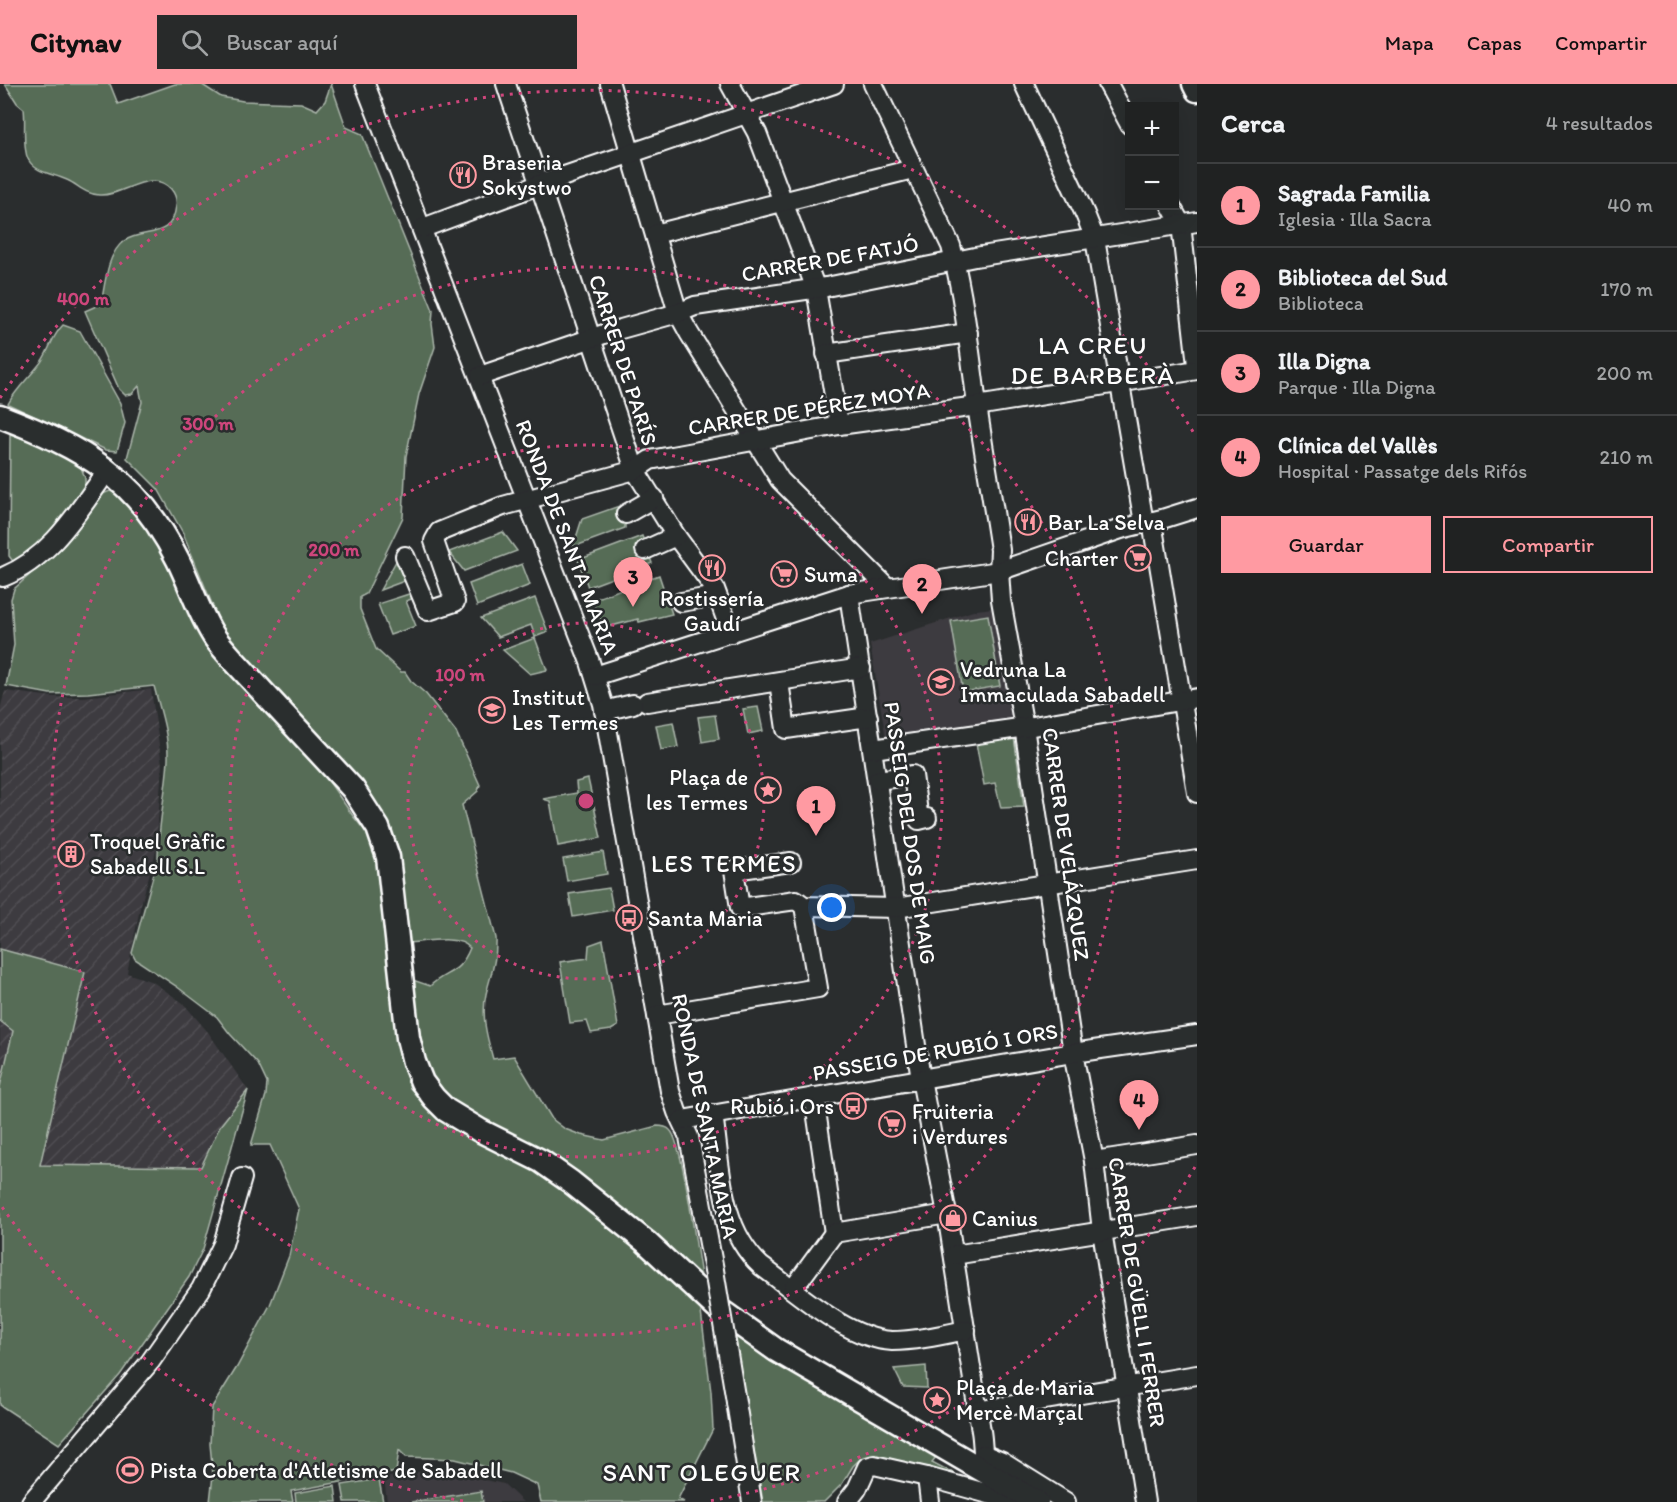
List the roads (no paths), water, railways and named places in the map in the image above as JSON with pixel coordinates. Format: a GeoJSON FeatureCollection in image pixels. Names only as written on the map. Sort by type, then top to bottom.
{"type":"FeatureCollection","features":[{"type":"Feature","properties":{"kind":"main road"},"geometry":{"type":"LineString","coordinates":[[1194,84],[1197,90]]}},
{"type":"Feature","properties":{"kind":"main road"},"geometry":{"type":"LineString","coordinates":[[0,416],[78,450],[108,470],[140,500],[158,524],[178,560],[198,606],[216,638],[353,789],[378,828],[390,867],[408,1038],[422,1082],[434,1098],[460,1119],[541,1161],[571,1182],[645,1242],[717,1308],[768,1344],[988,1477],[1052,1500]]}},
{"type":"Feature","properties":{"kind":"street","name":"CARRER DE PARÍS"},"geometry":{"type":"LineString","coordinates":[[506,84],[635,470],[676,536],[715,589],[731,633]]}},
{"type":"Feature","properties":{"kind":"street"},"geometry":{"type":"LineString","coordinates":[[610,84],[678,313],[780,480],[887,587]]}},
{"type":"Feature","properties":{"kind":"street"},"geometry":{"type":"LineString","coordinates":[[730,84],[756,133],[816,289],[839,425]]}},
{"type":"Feature","properties":{"kind":"street"},"geometry":{"type":"LineString","coordinates":[[423,228],[541,184],[834,84]]}},
{"type":"Feature","properties":{"kind":"street","name":"CARRER DE VELÁZQUEZ"},"geometry":{"type":"LineString","coordinates":[[873,84],[951,246],[955,261],[1000,550],[1001,600],[1024,727],[1072,1053]]}},
{"type":"Feature","properties":{"kind":"street"},"geometry":{"type":"LineString","coordinates":[[1024,84],[1095,239],[1148,522],[1190,699],[1197,793]]}},
{"type":"Feature","properties":{"kind":"street"},"geometry":{"type":"LineString","coordinates":[[1108,84],[1125,116]]}},
{"type":"Feature","properties":{"kind":"street","name":"RONDA DE SANTA MARIA"},"geometry":{"type":"LineString","coordinates":[[372,86],[423,228],[595,676],[604,711],[670,1091],[689,1137],[714,1270],[752,1502]]}},
{"type":"Feature","properties":{"kind":"street"},"geometry":{"type":"LineString","coordinates":[[655,234],[914,169]]}},
{"type":"Feature","properties":{"kind":"street"},"geometry":{"type":"LineString","coordinates":[[1175,210],[1189,223],[1197,365]]}},
{"type":"Feature","properties":{"kind":"street","name":"CARRER DE FATJÓ"},"geometry":{"type":"LineString","coordinates":[[480,376],[695,306],[816,289],[955,261],[1189,223]]}},
{"type":"Feature","properties":{"kind":"street"},"geometry":{"type":"LineString","coordinates":[[826,354],[968,333]]}},
{"type":"Feature","properties":{"kind":"street","name":"CARRER DE PÉREZ MOYA"},"geometry":{"type":"LineString","coordinates":[[405,556],[428,611],[455,602],[434,540],[439,532],[503,506],[635,470],[650,460],[839,425],[977,406],[1197,370]]}},
{"type":"Feature","properties":{"kind":"street"},"geometry":{"type":"LineString","coordinates":[[3,577],[29,564],[54,543],[108,470]]}},
{"type":"Feature","properties":{"kind":"street"},"geometry":{"type":"LineString","coordinates":[[626,514],[654,498]]}},
{"type":"Feature","properties":{"kind":"street"},"geometry":{"type":"LineString","coordinates":[[595,676],[849,594],[999,571],[1121,529],[1197,508]]}},
{"type":"Feature","properties":{"kind":"street"},"geometry":{"type":"LineString","coordinates":[[645,550],[676,536]]}},
{"type":"Feature","properties":{"kind":"street","name":"PASSEIG DEL DOS DE MAIG"},"geometry":{"type":"LineString","coordinates":[[849,594],[921,1079],[954,1255],[988,1477]]}},
{"type":"Feature","properties":{"kind":"street"},"geometry":{"type":"LineString","coordinates":[[681,602],[717,596]]}},
{"type":"Feature","properties":{"kind":"street"},"geometry":{"type":"LineString","coordinates":[[604,711],[640,703],[861,668]]}},
{"type":"Feature","properties":{"kind":"street"},"geometry":{"type":"LineString","coordinates":[[779,682],[786,729],[868,717]]}},
{"type":"Feature","properties":{"kind":"street"},"geometry":{"type":"LineString","coordinates":[[873,749],[1190,699]]}},
{"type":"Feature","properties":{"kind":"street"},"geometry":{"type":"LineString","coordinates":[[878,780],[913,775],[919,820],[927,818]]}},
{"type":"Feature","properties":{"kind":"street"},"geometry":{"type":"LineString","coordinates":[[792,862],[734,870],[740,909],[796,900],[804,906],[897,908],[1197,860]]}},
{"type":"Feature","properties":{"kind":"street"},"geometry":{"type":"LineString","coordinates":[[657,1015],[818,988],[804,906]]}},
{"type":"Feature","properties":{"kind":"street","name":"PASSEIG DE RUBIÓ I ORS"},"geometry":{"type":"LineString","coordinates":[[682,1120],[1072,1053],[1197,1035]]}},
{"type":"Feature","properties":{"kind":"street","name":"CARRER DE GÜELL I FERRER"},"geometry":{"type":"LineString","coordinates":[[1072,1053],[1094,1161],[1102,1231],[1145,1502]]}},
{"type":"Feature","properties":{"kind":"street"},"geometry":{"type":"LineString","coordinates":[[814,1097],[834,1233]]}},
{"type":"Feature","properties":{"kind":"street"},"geometry":{"type":"LineString","coordinates":[[713,1114],[725,1199],[731,1224],[749,1254],[845,1327],[868,1336],[891,1341],[966,1330]]}},
{"type":"Feature","properties":{"kind":"street"},"geometry":{"type":"LineString","coordinates":[[1094,1161],[1197,1145]]}},
{"type":"Feature","properties":{"kind":"street"},"geometry":{"type":"LineString","coordinates":[[31,1502],[150,1362],[201,1289],[223,1245],[242,1178]]}},
{"type":"Feature","properties":{"kind":"street"},"geometry":{"type":"LineString","coordinates":[[793,1289],[834,1233],[947,1214]]}},
{"type":"Feature","properties":{"kind":"street"},"geometry":{"type":"LineString","coordinates":[[954,1255],[1197,1215]]}},
{"type":"Feature","properties":{"kind":"street"},"geometry":{"type":"LineString","coordinates":[[978,1411],[1197,1374]]}},
{"type":"Feature","properties":{"kind":"street"},"geometry":{"type":"LineString","coordinates":[[847,1502],[857,1489],[867,1467],[870,1466],[927,1477],[988,1477]]}},
{"type":"Feature","properties":{"kind":"street"},"geometry":{"type":"LineString","coordinates":[[927,1477],[930,1502]]}},
{"type":"Feature","properties":{"kind":"place","name":"Braseria Sokystwo"},"geometry":{"type":"Point","coordinates":[463,175]}},
{"type":"Feature","properties":{"kind":"place","name":"Bar La Selva"},"geometry":{"type":"Point","coordinates":[1028,522]}},
{"type":"Feature","properties":{"kind":"place","name":"Charter"},"geometry":{"type":"Point","coordinates":[1138,558]}},
{"type":"Feature","properties":{"kind":"place","name":"Rostissería Gaudí"},"geometry":{"type":"Point","coordinates":[712,568]}},
{"type":"Feature","properties":{"kind":"place","name":"Suma"},"geometry":{"type":"Point","coordinates":[784,574]}},
{"type":"Feature","properties":{"kind":"place","name":"Illa Digna"},"geometry":{"type":"Point","coordinates":[633,607]}},
{"type":"Feature","properties":{"kind":"place","name":"Biblioteca del Sud"},"geometry":{"type":"Point","coordinates":[922,614]}},
{"type":"Feature","properties":{"kind":"place","name":"Vedruna La Immaculada Sabadell"},"geometry":{"type":"Point","coordinates":[941,682]}},
{"type":"Feature","properties":{"kind":"place","name":"Institut Les Termes"},"geometry":{"type":"Point","coordinates":[492,710]}},
{"type":"Feature","properties":{"kind":"place","name":"Plaça de les Termes"},"geometry":{"type":"Point","coordinates":[768,790]}},
{"type":"Feature","properties":{"kind":"place","name":"Sagrada Familia"},"geometry":{"type":"Point","coordinates":[816,836]}},
{"type":"Feature","properties":{"kind":"place","name":"Troquel Gràfic Sabadell S.L"},"geometry":{"type":"Point","coordinates":[71,854]}},
{"type":"Feature","properties":{"kind":"place","name":"Santa Maria"},"geometry":{"type":"Point","coordinates":[629,918]}},
{"type":"Feature","properties":{"kind":"place","name":"Rubió i Ors"},"geometry":{"type":"Point","coordinates":[853,1106]}},
{"type":"Feature","properties":{"kind":"place","name":"Fruiteria i Verdures"},"geometry":{"type":"Point","coordinates":[892,1124]}},
{"type":"Feature","properties":{"kind":"place","name":"Clínica del Vallès"},"geometry":{"type":"Point","coordinates":[1139,1130]}},
{"type":"Feature","properties":{"kind":"place","name":"Canius"},"geometry":{"type":"Point","coordinates":[953,1218]}},
{"type":"Feature","properties":{"kind":"place","name":"Plaça de Maria Mercè Marçal"},"geometry":{"type":"Point","coordinates":[937,1400]}},
{"type":"Feature","properties":{"kind":"place","name":"Pista Coberta d'Atletisme de Sabadell"},"geometry":{"type":"Point","coordinates":[130,1470]}},
{"type":"Feature","properties":{"kind":"district","name":"LA CREU DE BARBERÀ"},"geometry":{"type":"Point","coordinates":[1093,360]}},
{"type":"Feature","properties":{"kind":"district","name":"LES TERMES"},"geometry":{"type":"Point","coordinates":[724,863]}},
{"type":"Feature","properties":{"kind":"district","name":"SANT OLEGUER"},"geometry":{"type":"Point","coordinates":[702,1472]}}]}
